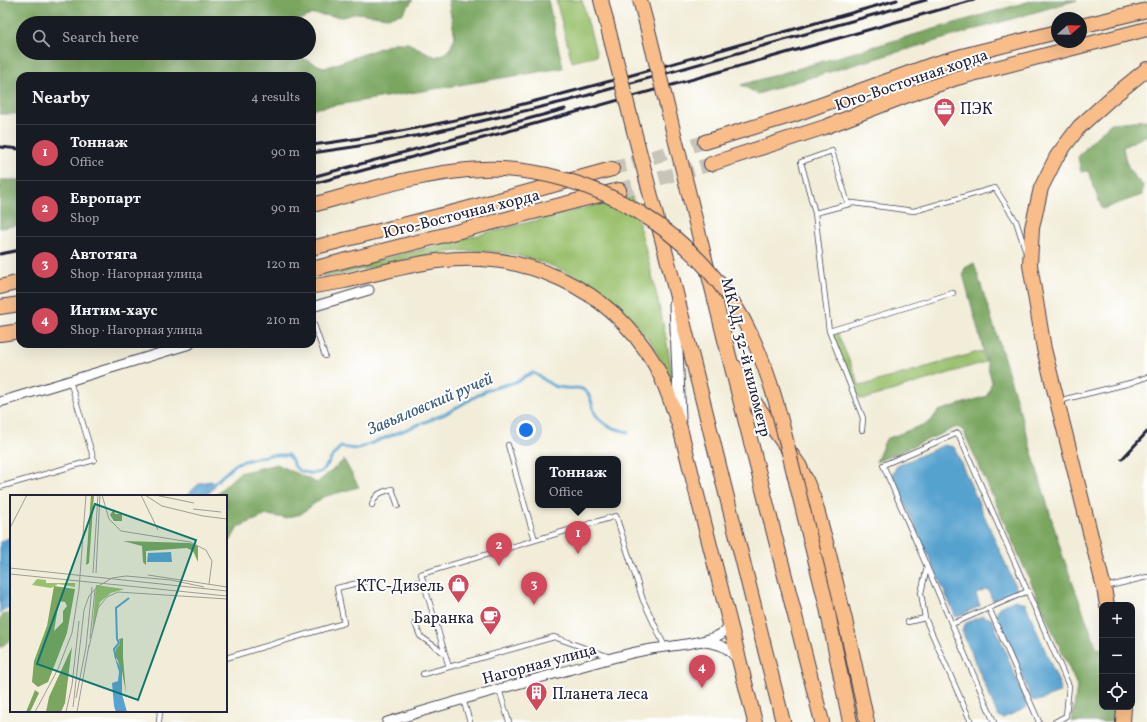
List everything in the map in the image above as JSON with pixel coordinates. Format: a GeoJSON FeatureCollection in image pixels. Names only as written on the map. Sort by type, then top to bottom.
{"type":"FeatureCollection","features":[{"type":"Feature","properties":{"kind":"main road"},"geometry":{"type":"LineString","coordinates":[[601,0],[783,722]]}},
{"type":"Feature","properties":{"kind":"main road","name":"МКАД, 32-й километр"},"geometry":{"type":"LineString","coordinates":[[640,0],[822,722]]}},
{"type":"Feature","properties":{"kind":"main road"},"geometry":{"type":"LineString","coordinates":[[1087,25],[1147,10]]}},
{"type":"Feature","properties":{"kind":"main road","name":"Юго-Восточная хорда"},"geometry":{"type":"LineString","coordinates":[[711,164],[825,127],[957,78],[1147,29]]}},
{"type":"Feature","properties":{"kind":"main road","name":"Юго-Восточная хорда"},"geometry":{"type":"LineString","coordinates":[[704,142],[804,111],[931,65],[1051,34]]}},
{"type":"Feature","properties":{"kind":"main road"},"geometry":{"type":"LineString","coordinates":[[1106,602],[1044,349],[1030,265],[1032,228],[1041,188],[1057,156],[1079,127],[1147,68]]}},
{"type":"Feature","properties":{"kind":"main road","name":"Юго-Восточная хорда"},"geometry":{"type":"LineString","coordinates":[[316,247],[462,210],[612,169]]}},
{"type":"Feature","properties":{"kind":"main road"},"geometry":{"type":"LineString","coordinates":[[316,204],[425,176],[467,170],[529,172],[548,175],[588,187],[626,204],[665,230],[690,250],[714,275],[736,305],[752,337],[767,374],[778,411],[826,604],[850,722]]}},
{"type":"Feature","properties":{"kind":"main road","name":"Юго-Восточная хорда"},"geometry":{"type":"LineString","coordinates":[[316,268],[619,190]]}},
{"type":"Feature","properties":{"kind":"main road"},"geometry":{"type":"LineString","coordinates":[[316,285],[437,261],[474,259],[505,262],[527,266],[563,279],[583,290],[598,301],[626,326],[643,347],[654,364],[667,390],[680,428],[755,722]]}},
{"type":"Feature","properties":{"kind":"main road"},"geometry":{"type":"LineString","coordinates":[[0,287],[16,283]]}},
{"type":"Feature","properties":{"kind":"main road"},"geometry":{"type":"LineString","coordinates":[[0,307],[16,305]]}},
{"type":"Feature","properties":{"kind":"main road"},"geometry":{"type":"LineString","coordinates":[[0,334],[16,332]]}},
{"type":"Feature","properties":{"kind":"main road"},"geometry":{"type":"LineString","coordinates":[[728,352],[741,380],[753,400],[799,465],[814,499],[845,620],[867,722]]}},
{"type":"Feature","properties":{"kind":"main road"},"geometry":{"type":"LineString","coordinates":[[1123,722],[1124,710]]}},
{"type":"Feature","properties":{"kind":"street"},"geometry":{"type":"LineString","coordinates":[[674,285],[680,428]]}},
{"type":"Feature","properties":{"kind":"street"},"geometry":{"type":"LineString","coordinates":[[316,306],[369,290]]}},
{"type":"Feature","properties":{"kind":"street"},"geometry":{"type":"LineString","coordinates":[[0,402],[177,348]]}},
{"type":"Feature","properties":{"kind":"street","name":"Нагорная улица"},"geometry":{"type":"LineString","coordinates":[[387,722],[463,699],[613,658],[645,650],[713,638],[723,632],[728,626],[728,619]]}},
{"type":"Feature","properties":{"kind":"street","name":"Нагорная улица"},"geometry":{"type":"LineString","coordinates":[[700,641],[718,644],[728,649],[739,662]]}},
{"type":"Feature","properties":{"kind":"lane"},"geometry":{"type":"LineString","coordinates":[[848,204],[832,150],[801,162],[815,213],[829,331],[863,418],[862,430]]}},
{"type":"Feature","properties":{"kind":"lane"},"geometry":{"type":"LineString","coordinates":[[815,213],[853,203],[914,212],[995,188],[1016,221],[1030,265]]}},
{"type":"Feature","properties":{"kind":"lane"},"geometry":{"type":"LineString","coordinates":[[829,331],[953,292]]}},
{"type":"Feature","properties":{"kind":"lane"},"geometry":{"type":"LineString","coordinates":[[316,330],[325,356]]}},
{"type":"Feature","properties":{"kind":"lane"},"geometry":{"type":"LineString","coordinates":[[1057,404],[1066,399],[1130,383],[1147,377]]}},
{"type":"Feature","properties":{"kind":"lane"},"geometry":{"type":"LineString","coordinates":[[0,487],[94,460],[70,381]]}},
{"type":"Feature","properties":{"kind":"lane"},"geometry":{"type":"LineString","coordinates":[[994,722],[883,465],[958,433],[1069,686],[1064,722]]}},
{"type":"Feature","properties":{"kind":"lane"},"geometry":{"type":"LineString","coordinates":[[508,445],[535,540]]}},
{"type":"Feature","properties":{"kind":"lane"},"geometry":{"type":"LineString","coordinates":[[372,505],[374,498],[378,494],[392,489],[398,506]]}},
{"type":"Feature","properties":{"kind":"lane"},"geometry":{"type":"LineString","coordinates":[[449,667],[421,574],[616,516],[643,600],[665,647]]}},
{"type":"Feature","properties":{"kind":"lane"},"geometry":{"type":"LineString","coordinates":[[927,568],[921,593],[924,618],[971,722]]}},
{"type":"Feature","properties":{"kind":"lane"},"geometry":{"type":"LineString","coordinates":[[1104,588],[1147,578]]}},
{"type":"Feature","properties":{"kind":"lane"},"geometry":{"type":"LineString","coordinates":[[227,658],[344,623],[337,588],[366,581]]}},
{"type":"Feature","properties":{"kind":"lane"},"geometry":{"type":"LineString","coordinates":[[404,588],[404,586],[423,581]]}},
{"type":"Feature","properties":{"kind":"lane"},"geometry":{"type":"LineString","coordinates":[[952,624],[1028,591]]}},
{"type":"Feature","properties":{"kind":"lane"},"geometry":{"type":"LineString","coordinates":[[421,596],[427,594]]}},
{"type":"Feature","properties":{"kind":"lane"},"geometry":{"type":"LineString","coordinates":[[424,605],[430,604]]}},
{"type":"Feature","properties":{"kind":"lane"},"geometry":{"type":"LineString","coordinates":[[989,608],[1039,722]]}},
{"type":"Feature","properties":{"kind":"lane"},"geometry":{"type":"LineString","coordinates":[[908,622],[924,618]]}},
{"type":"Feature","properties":{"kind":"lane"},"geometry":{"type":"LineString","coordinates":[[415,623],[420,636],[444,653]]}},
{"type":"Feature","properties":{"kind":"lane"},"geometry":{"type":"LineString","coordinates":[[423,674],[554,637],[613,658]]}},
{"type":"Feature","properties":{"kind":"lane"},"geometry":{"type":"LineString","coordinates":[[499,689],[509,722]]}},
{"type":"Feature","properties":{"kind":"lane"},"geometry":{"type":"LineString","coordinates":[[463,699],[470,722]]}},
{"type":"Feature","properties":{"kind":"lane"},"geometry":{"type":"LineString","coordinates":[[159,722],[160,712]]}},
{"type":"Feature","properties":{"kind":"lane"},"geometry":{"type":"LineString","coordinates":[[1055,722],[1066,716]]}},
{"type":"Feature","properties":{"kind":"green space"},"geometry":{"type":"Polygon","coordinates":[[[0,0],[413,0],[402,14],[387,17],[357,13],[343,17],[313,14],[308,16],[16,16],[16,60],[307,60],[325,68],[394,43],[408,43],[436,57],[449,51],[455,37],[448,0],[548,0],[563,68],[316,108],[316,72],[16,72],[16,114],[0,114],[0,0]]]}},
{"type":"Feature","properties":{"kind":"green space"},"geometry":{"type":"Polygon","coordinates":[[[556,0],[582,0],[597,56],[572,62],[556,0]]]}},
{"type":"Feature","properties":{"kind":"green space"},"geometry":{"type":"Polygon","coordinates":[[[1034,0],[1077,0],[758,94],[741,85],[1034,0]]]}},
{"type":"Feature","properties":{"kind":"green space"},"geometry":{"type":"Polygon","coordinates":[[[1146,120],[1147,135],[1123,147],[1125,159],[1129,168],[1134,176],[1143,185],[1142,195],[1102,209],[1088,171],[1081,172],[1078,157],[1111,123],[1146,120]]]}},
{"type":"Feature","properties":{"kind":"green space"},"geometry":{"type":"Polygon","coordinates":[[[0,180],[16,180],[16,226],[0,228],[0,180]]]}},
{"type":"Feature","properties":{"kind":"green space"},"geometry":{"type":"Polygon","coordinates":[[[632,196],[665,333],[673,379],[671,380],[649,340],[614,303],[574,276],[553,266],[531,259],[484,251],[460,251],[427,255],[329,277],[322,277],[324,274],[632,196]]]}},
{"type":"Feature","properties":{"kind":"green space"},"geometry":{"type":"Polygon","coordinates":[[[974,263],[1004,358],[1062,554],[1097,649],[1099,649],[1099,710],[1117,710],[1117,722],[1072,722],[1077,686],[963,430],[957,427],[876,462],[886,439],[930,422],[938,411],[987,396],[992,382],[963,274],[965,268],[974,263]]]}},
{"type":"Feature","properties":{"kind":"green space"},"geometry":{"type":"Polygon","coordinates":[[[837,332],[860,386],[982,351],[985,362],[865,399],[859,398],[832,335],[837,332]]]}},
{"type":"Feature","properties":{"kind":"green space"},"geometry":{"type":"Polygon","coordinates":[[[344,460],[359,487],[323,497],[301,514],[285,518],[267,515],[238,527],[227,544],[227,495],[215,495],[239,473],[277,464],[317,483],[344,460]]]}},
{"type":"Feature","properties":{"kind":"green space"},"geometry":{"type":"Polygon","coordinates":[[[10,613],[10,640],[0,648],[0,618],[3,615],[10,613]]]}},
{"type":"Feature","properties":{"kind":"water"},"geometry":{"type":"Polygon","coordinates":[[[944,445],[954,447],[1017,590],[993,601],[988,589],[976,594],[980,606],[956,617],[892,475],[897,466],[944,445]]]}},
{"type":"Feature","properties":{"kind":"water"},"geometry":{"type":"Polygon","coordinates":[[[211,481],[215,484],[213,489],[207,494],[187,495],[200,483],[211,481]]]}},
{"type":"Feature","properties":{"kind":"water"},"geometry":{"type":"Polygon","coordinates":[[[10,537],[10,608],[0,613],[0,542],[10,537]]]}},
{"type":"Feature","properties":{"kind":"water"},"geometry":{"type":"Polygon","coordinates":[[[1015,600],[1025,603],[1061,688],[1059,693],[1038,701],[1032,700],[996,615],[999,607],[1015,600]]]}},
{"type":"Feature","properties":{"kind":"water"},"geometry":{"type":"Polygon","coordinates":[[[982,616],[992,619],[1027,704],[1026,708],[1003,718],[998,716],[962,631],[966,623],[982,616]]]}},
{"type":"Feature","properties":{"kind":"waterway","name":"Завьяловский ручей"},"geometry":{"type":"LineString","coordinates":[[211,486],[237,463],[271,455],[288,455],[298,470],[309,473],[320,472],[324,469],[336,451],[341,447],[357,449],[445,414],[487,390],[519,381],[525,376],[533,373],[554,386],[563,388],[578,388],[586,391],[594,412],[602,422],[619,430],[628,432]]}},
{"type":"Feature","properties":{"kind":"tunnel"},"geometry":{"type":"LineString","coordinates":[[612,169],[705,142]]}},
{"type":"Feature","properties":{"kind":"tunnel"},"geometry":{"type":"LineString","coordinates":[[619,190],[711,164]]}},
{"type":"Feature","properties":{"kind":"railway"},"geometry":{"type":"LineString","coordinates":[[316,144],[401,131],[533,102],[897,0]]}},
{"type":"Feature","properties":{"kind":"railway"},"geometry":{"type":"LineString","coordinates":[[316,152],[426,134],[571,100],[926,0]]}},
{"type":"Feature","properties":{"kind":"railway"},"geometry":{"type":"LineString","coordinates":[[316,183],[498,134],[974,0]]}},
{"type":"Feature","properties":{"kind":"railway"},"geometry":{"type":"LineString","coordinates":[[316,176],[565,109]]}},
{"type":"Feature","properties":{"kind":"railway"},"geometry":{"type":"LineString","coordinates":[[0,147],[16,149]]}},
{"type":"Feature","properties":{"kind":"railway"},"geometry":{"type":"LineString","coordinates":[[0,254],[16,251]]}},
{"type":"Feature","properties":{"kind":"railway"},"geometry":{"type":"LineString","coordinates":[[1122,459],[1147,432]]}},
{"type":"Feature","properties":{"kind":"place","name":"ПЭК"},"geometry":{"type":"Point","coordinates":[945,128]}},
{"type":"Feature","properties":{"kind":"place","name":"Тоннаж"},"geometry":{"type":"Point","coordinates":[578,554]}},
{"type":"Feature","properties":{"kind":"place","name":"Европарт"},"geometry":{"type":"Point","coordinates":[499,566]}},
{"type":"Feature","properties":{"kind":"place","name":"КТС-Дизель"},"geometry":{"type":"Point","coordinates":[459,604]}},
{"type":"Feature","properties":{"kind":"place","name":"Автотяга"},"geometry":{"type":"Point","coordinates":[534,605]}},
{"type":"Feature","properties":{"kind":"place","name":"Баранка"},"geometry":{"type":"Point","coordinates":[490,636]}},
{"type":"Feature","properties":{"kind":"place","name":"Интим-хаус"},"geometry":{"type":"Point","coordinates":[702,688]}},
{"type":"Feature","properties":{"kind":"place","name":"Планета леса"},"geometry":{"type":"Point","coordinates":[536,712]}}]}
